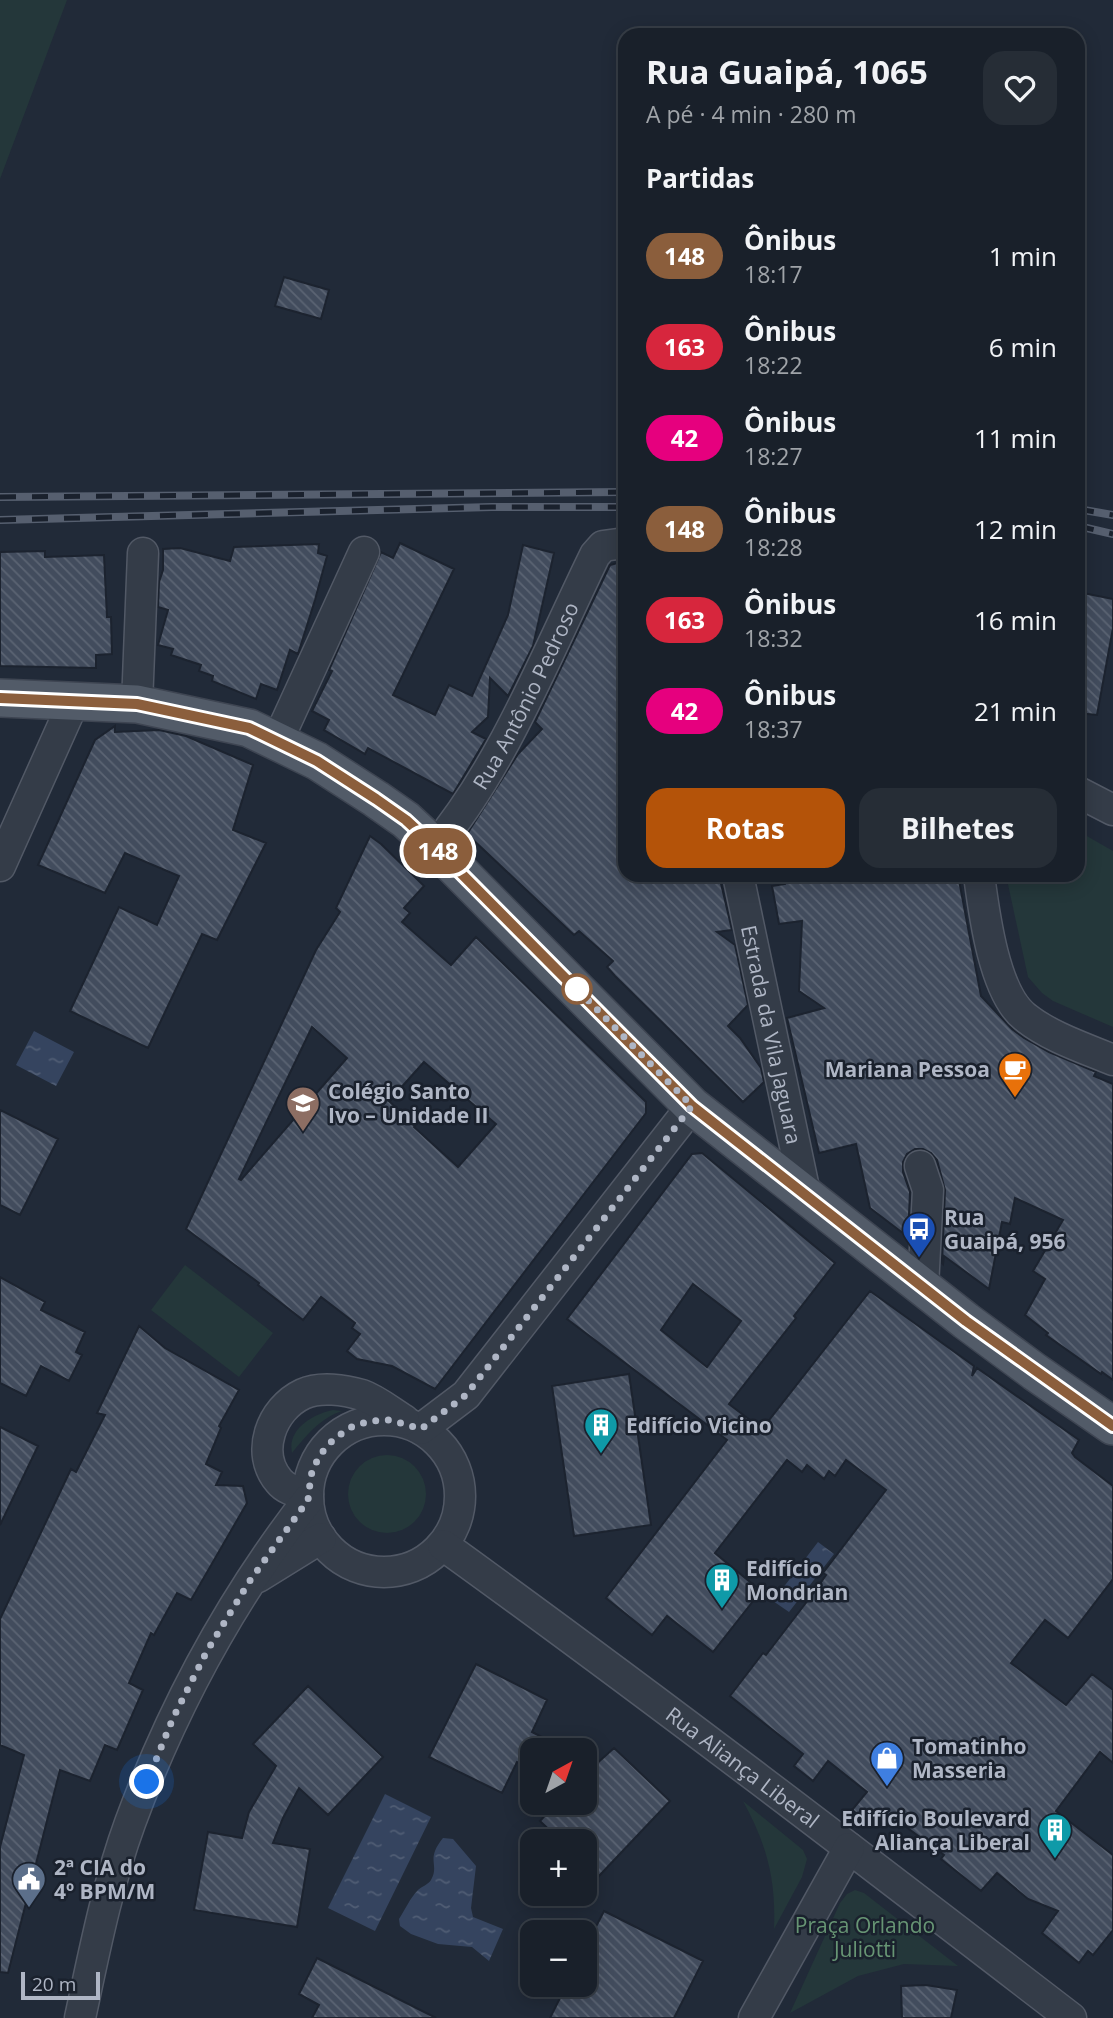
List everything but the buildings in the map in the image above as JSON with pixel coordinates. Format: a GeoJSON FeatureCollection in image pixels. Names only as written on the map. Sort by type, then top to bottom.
{"type":"FeatureCollection","features":[{"type":"Feature","properties":{"kind":"main road"},"geometry":{"type":"LineString","coordinates":[[0,698],[137,704],[249,728],[317,761],[376,799],[406,820],[435,847],[692,1106],[923,1287],[1035,1372],[1113,1426]]}},
{"type":"Feature","properties":{"kind":"street","name":"Rua Antônio Pedroso"},"geometry":{"type":"LineString","coordinates":[[435,847],[455,822],[501,748],[595,555],[603,546],[618,544]]}},
{"type":"Feature","properties":{"kind":"street"},"geometry":{"type":"LineString","coordinates":[[277,742],[363,552]]}},
{"type":"Feature","properties":{"kind":"street"},"geometry":{"type":"LineString","coordinates":[[137,704],[143,553]]}},
{"type":"Feature","properties":{"kind":"street"},"geometry":{"type":"LineString","coordinates":[[0,866],[75,701]]}},
{"type":"Feature","properties":{"kind":"street"},"geometry":{"type":"LineString","coordinates":[[1085,796],[1113,810]]}},
{"type":"Feature","properties":{"kind":"street","name":"Estrada da Vila Jaguara"},"geometry":{"type":"LineString","coordinates":[[739,882],[805,1193]]}},
{"type":"Feature","properties":{"kind":"street"},"geometry":{"type":"LineString","coordinates":[[980,882],[984,911],[1003,989],[1024,1016],[1066,1041],[1113,1060]]}},
{"type":"Feature","properties":{"kind":"street"},"geometry":{"type":"LineString","coordinates":[[308,1497],[279,1482],[272,1469],[267,1435],[278,1415],[302,1394],[314,1391],[342,1390],[365,1396],[416,1427],[439,1443],[452,1460],[459,1482],[460,1504],[454,1526],[443,1545],[425,1560],[404,1570],[381,1572],[358,1567],[337,1555],[321,1538],[312,1520],[308,1497],[311,1475],[319,1456],[333,1440],[349,1428],[380,1420],[416,1427],[466,1395],[692,1106]]}},
{"type":"Feature","properties":{"kind":"street"},"geometry":{"type":"LineString","coordinates":[[920,1166],[928,1190],[923,1287]]}},
{"type":"Feature","properties":{"kind":"street"},"geometry":{"type":"LineString","coordinates":[[452,1460],[466,1395]]}},
{"type":"Feature","properties":{"kind":"street"},"geometry":{"type":"LineString","coordinates":[[80,2018],[98,1934],[130,1825],[173,1718],[207,1651],[249,1582],[308,1497]]}},
{"type":"Feature","properties":{"kind":"street"},"geometry":{"type":"LineString","coordinates":[[249,1582],[321,1538]]}},
{"type":"Feature","properties":{"kind":"street","name":"Rua Aliança Liberal"},"geometry":{"type":"LineString","coordinates":[[443,1545],[555,1626],[1071,2018]]}},
{"type":"Feature","properties":{"kind":"street"},"geometry":{"type":"LineString","coordinates":[[754,2018],[849,1848]]}},
{"type":"Feature","properties":{"kind":"green space"},"geometry":{"type":"Polygon","coordinates":[[[0,0],[67,0],[0,179],[0,0]]]}},
{"type":"Feature","properties":{"kind":"green space"},"geometry":{"type":"Polygon","coordinates":[[[1085,835],[1113,851],[1113,1027],[1053,1001],[1028,977],[1008,882],[1085,882],[1085,835]]]}},
{"type":"Feature","properties":{"kind":"green space"},"geometry":{"type":"Polygon","coordinates":[[[185,1265],[273,1333],[239,1377],[151,1310],[185,1265]]]}},
{"type":"Feature","properties":{"kind":"green space"},"geometry":{"type":"Polygon","coordinates":[[[333,1410],[342,1411],[320,1423],[292,1453],[293,1437],[303,1424],[317,1415],[333,1410]]]}},
{"type":"Feature","properties":{"kind":"green space"},"geometry":{"type":"Polygon","coordinates":[[[387,1455],[402,1458],[415,1466],[423,1479],[426,1494],[423,1509],[415,1522],[402,1530],[387,1533],[372,1530],[359,1522],[351,1509],[348,1494],[351,1479],[359,1466],[372,1458],[387,1455]]]}},
{"type":"Feature","properties":{"kind":"green space","name":"Praça Orlando Juliotti"},"geometry":{"type":"Polygon","coordinates":[[[743,1801],[803,1850],[807,1859],[802,1877],[774,1929],[773,1894],[768,1863],[743,1801]]]}},
{"type":"Feature","properties":{"kind":"green space","name":"Praça Orlando Juliotti"},"geometry":{"type":"Polygon","coordinates":[[[855,1890],[864,1893],[958,1966],[904,1964],[858,1976],[790,2013],[840,1903],[847,1894],[855,1890]]]}},
{"type":"Feature","properties":{"kind":"water"},"geometry":{"type":"Polygon","coordinates":[[[34,1031],[74,1052],[56,1086],[16,1065],[34,1031]]]}},
{"type":"Feature","properties":{"kind":"water"},"geometry":{"type":"Polygon","coordinates":[[[818,1542],[834,1554],[789,1612],[773,1601],[818,1542]]]}},
{"type":"Feature","properties":{"kind":"water"},"geometry":{"type":"Polygon","coordinates":[[[385,1794],[431,1817],[375,1931],[328,1908],[385,1794]]]}},
{"type":"Feature","properties":{"kind":"water"},"geometry":{"type":"Polygon","coordinates":[[[443,1838],[453,1839],[476,1866],[471,1908],[473,1917],[503,1929],[489,1961],[472,1947],[438,1944],[411,1934],[400,1926],[399,1919],[412,1897],[431,1880],[435,1852],[443,1838]]]}},
{"type":"Feature","properties":{"kind":"railway"},"geometry":{"type":"LineString","coordinates":[[0,497],[618,492]]}},
{"type":"Feature","properties":{"kind":"railway"},"geometry":{"type":"LineString","coordinates":[[0,520],[492,507],[618,507]]}},
{"type":"Feature","properties":{"kind":"railway"},"geometry":{"type":"LineString","coordinates":[[1085,510],[1113,515]]}},
{"type":"Feature","properties":{"kind":"railway"},"geometry":{"type":"LineString","coordinates":[[1085,528],[1113,534]]}},
{"type":"Feature","properties":{"kind":"bus line","name":"148"},"geometry":{"type":"LineString","coordinates":[[0,698],[137,704],[249,728],[317,761],[376,799],[406,820],[435,847],[692,1106],[966,1321],[1113,1426]]}},
{"type":"Feature","properties":{"kind":"place","name":"Mariana Pessoa"},"geometry":{"type":"Point","coordinates":[1015,1099]}},
{"type":"Feature","properties":{"kind":"place","name":"Colégio Santo Ivo – Unidade II"},"geometry":{"type":"Point","coordinates":[303,1133]}},
{"type":"Feature","properties":{"kind":"place","name":"Rua Guaipá, 956"},"geometry":{"type":"Point","coordinates":[919,1259]}},
{"type":"Feature","properties":{"kind":"place","name":"Edifício Vicino"},"geometry":{"type":"Point","coordinates":[601,1455]}},
{"type":"Feature","properties":{"kind":"place","name":"Edifício Mondrian"},"geometry":{"type":"Point","coordinates":[722,1610]}},
{"type":"Feature","properties":{"kind":"place","name":"Tomatinho Masseria"},"geometry":{"type":"Point","coordinates":[887,1788]}},
{"type":"Feature","properties":{"kind":"place","name":"Edifício Boulevard Aliança Liberal"},"geometry":{"type":"Point","coordinates":[1055,1860]}},
{"type":"Feature","properties":{"kind":"place","name":"2ª CIA do 4º BPM/M"},"geometry":{"type":"Point","coordinates":[29,1909]}},
{"type":"Feature","properties":{"kind":"route"},"geometry":{"type":"LineString","coordinates":[[147,1782],[173,1718],[207,1651],[249,1582],[308,1500],[311,1475],[319,1456],[333,1440],[349,1428],[369,1421],[390,1420],[421,1429],[466,1395],[692,1106],[577,989]]}}]}
